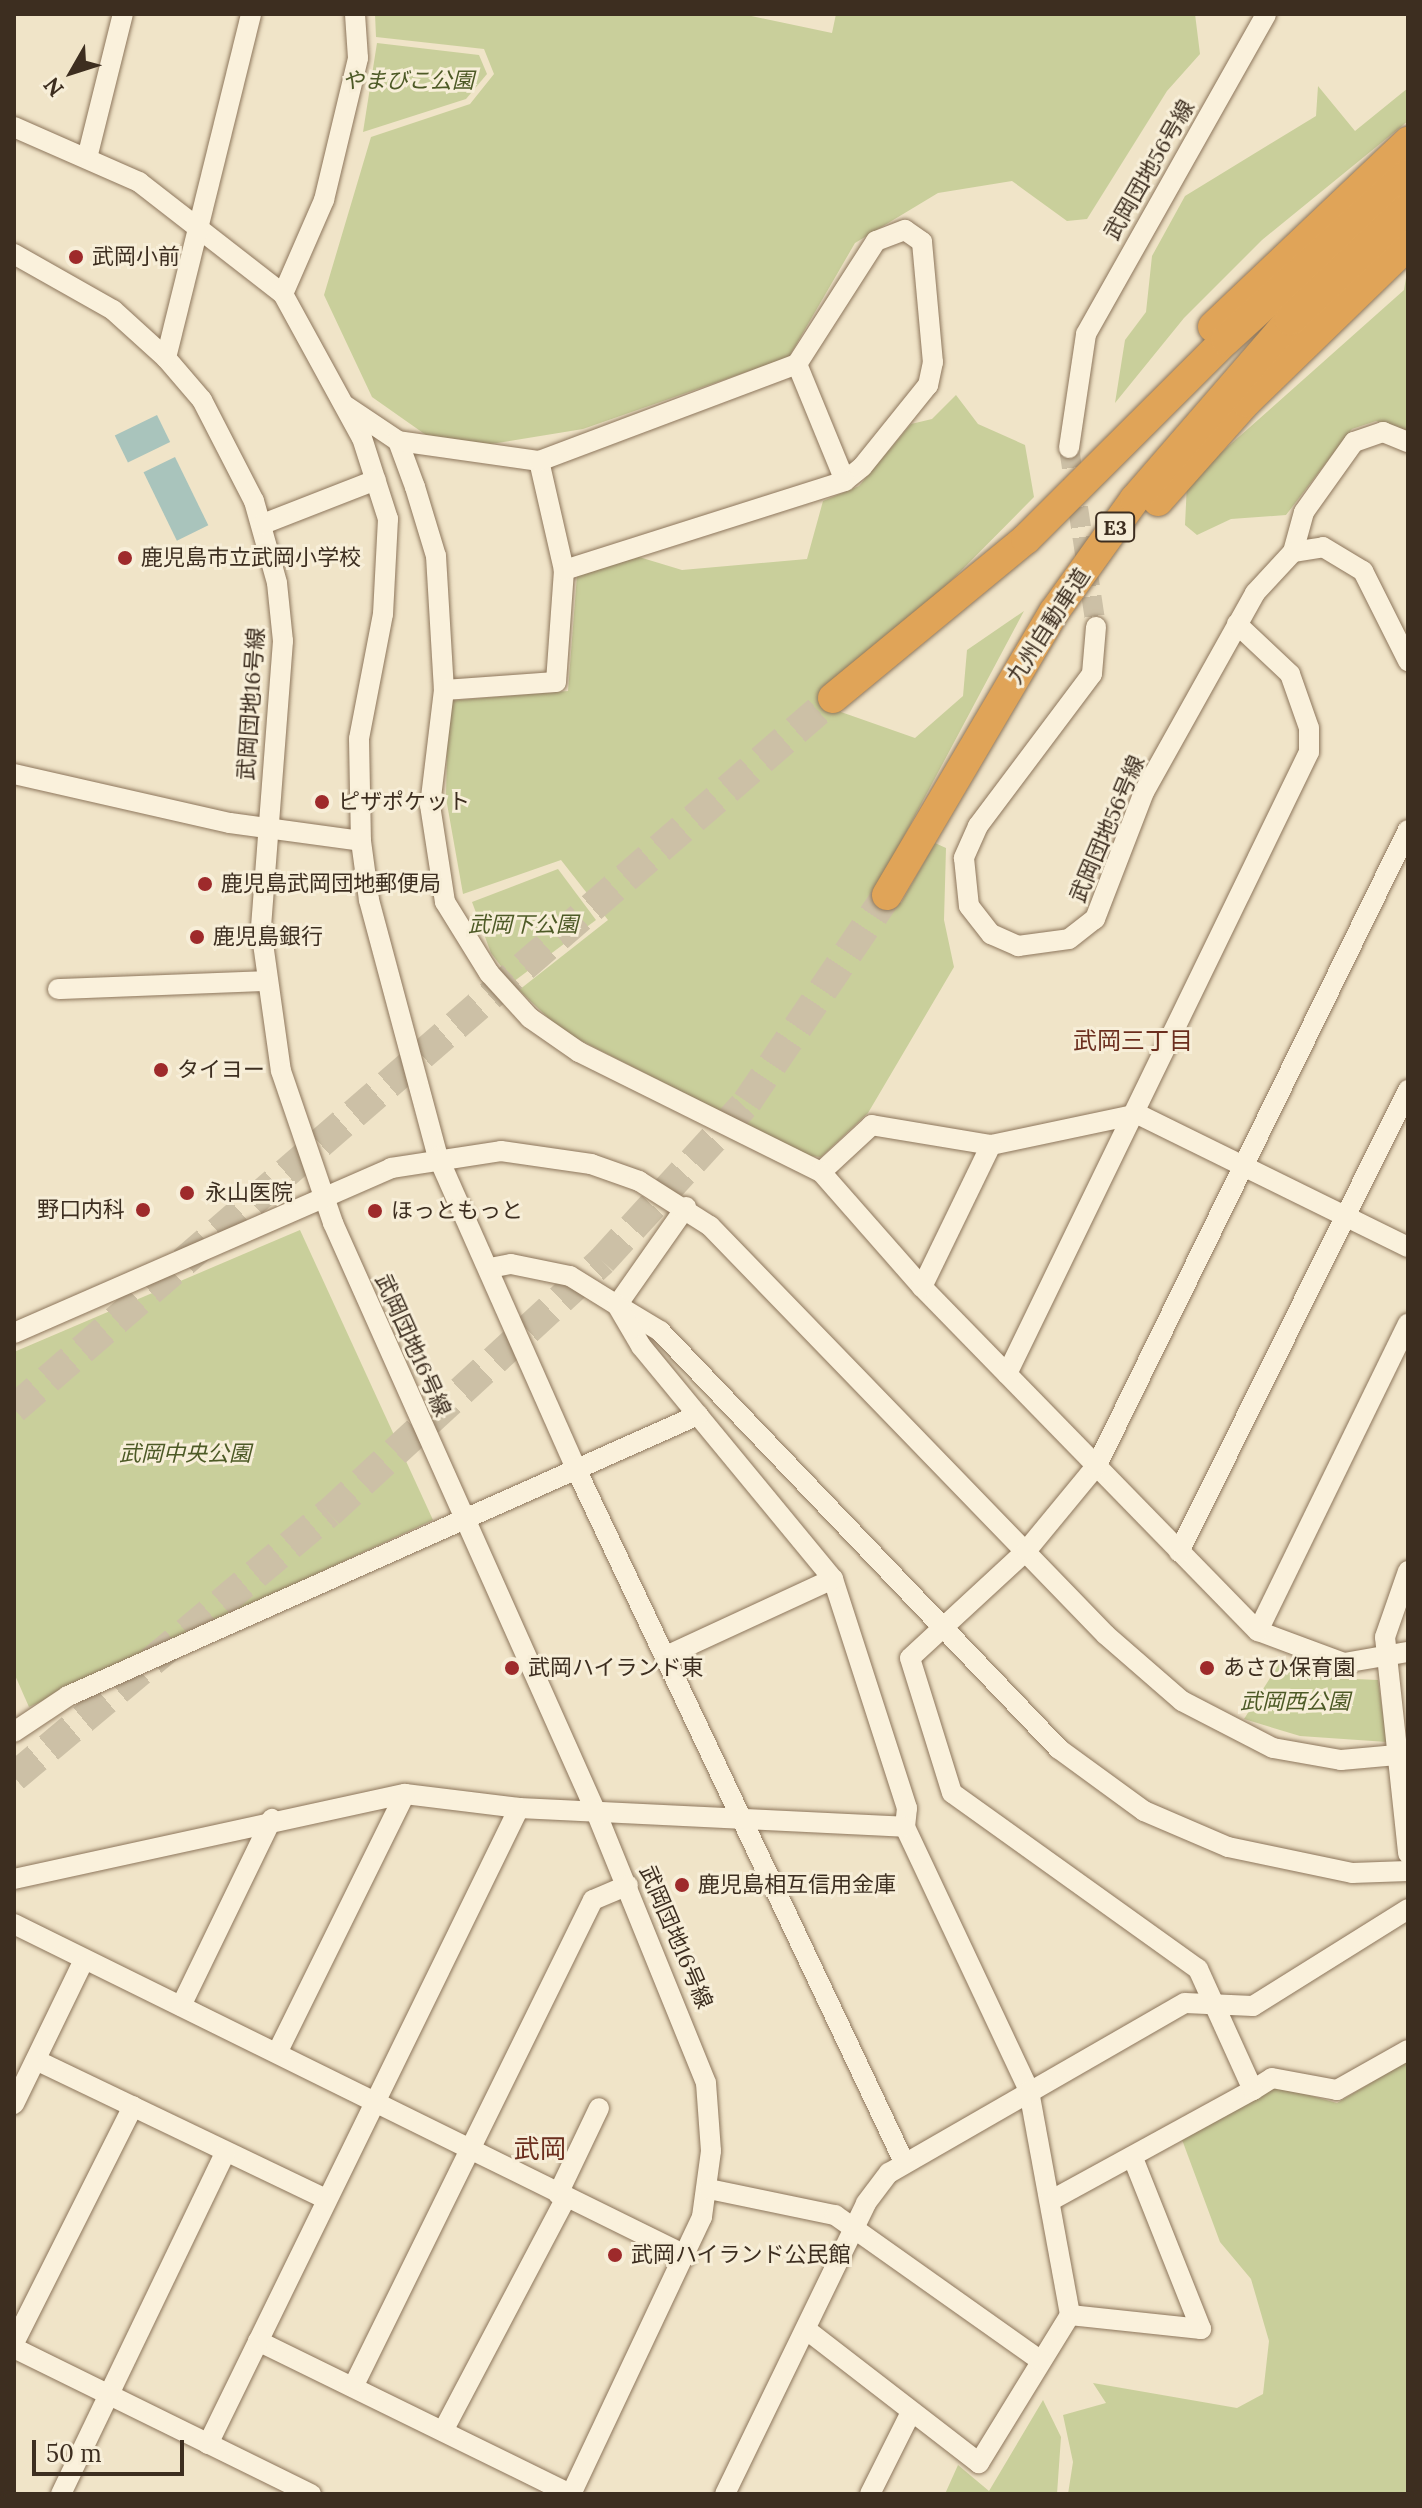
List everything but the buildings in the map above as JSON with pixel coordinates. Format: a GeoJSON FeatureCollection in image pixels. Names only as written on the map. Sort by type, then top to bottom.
{"type":"FeatureCollection","features":[{"type":"Feature","properties":{"kind":"highway"},"geometry":{"type":"LineString","coordinates":[[1399,181],[1408,142]]}},
{"type":"Feature","properties":{"kind":"highway","name":"E3"},"geometry":{"type":"LineString","coordinates":[[833,698],[1026,539],[1399,181]]}},
{"type":"Feature","properties":{"kind":"highway","name":"九州自動車道"},"geometry":{"type":"LineString","coordinates":[[887,895],[963,760],[1054,612],[1144,488],[1290,320],[1399,181]]}},
{"type":"Feature","properties":{"kind":"highway"},"geometry":{"type":"LineString","coordinates":[[963,760],[1086,585],[1150,510],[1257,391],[1408,245]]}},
{"type":"Feature","properties":{"kind":"street"},"geometry":{"type":"LineString","coordinates":[[88,154],[123,14]]}},
{"type":"Feature","properties":{"kind":"street"},"geometry":{"type":"LineString","coordinates":[[166,358],[251,14]]}},
{"type":"Feature","properties":{"kind":"street"},"geometry":{"type":"LineString","coordinates":[[283,294],[324,200],[358,58],[355,14]]}},
{"type":"Feature","properties":{"kind":"street","name":"武岡団地56号線"},"geometry":{"type":"LineString","coordinates":[[1069,448],[1086,334],[1266,14]]}},
{"type":"Feature","properties":{"kind":"street"},"geometry":{"type":"LineString","coordinates":[[14,127],[88,154],[199,222],[283,294],[346,406],[388,519],[387,578],[359,739],[361,841],[369,900],[438,1157],[490,1268],[576,1469],[904,2162]]}},
{"type":"Feature","properties":{"kind":"street"},"geometry":{"type":"LineString","coordinates":[[346,406],[398,441],[539,461],[797,364],[876,241],[905,230],[922,242],[931,319],[928,385],[845,481],[564,570]]}},
{"type":"Feature","properties":{"kind":"street","name":"武岡団地16号線"},"geometry":{"type":"LineString","coordinates":[[14,254],[113,310],[166,358],[222,433],[263,524],[283,641],[267,830],[266,981],[281,1071],[323,1197],[628,1885],[706,2083],[709,2189],[687,2256],[571,2494]]}},
{"type":"Feature","properties":{"kind":"street"},"geometry":{"type":"LineString","coordinates":[[797,364],[845,481]]}},
{"type":"Feature","properties":{"kind":"street"},"geometry":{"type":"LineString","coordinates":[[1408,442],[1383,432],[1354,442],[1304,512],[1293,552],[1323,547],[1363,571],[1408,661]]}},
{"type":"Feature","properties":{"kind":"street"},"geometry":{"type":"LineString","coordinates":[[398,441],[436,556],[444,690],[430,805],[445,902],[489,973],[530,1018],[579,1052],[821,1172],[922,1287],[1258,1631],[1316,1657],[1387,1660],[1408,1652]]}},
{"type":"Feature","properties":{"kind":"street"},"geometry":{"type":"LineString","coordinates":[[444,690],[556,682],[564,570],[539,461]]}},
{"type":"Feature","properties":{"kind":"street"},"geometry":{"type":"LineString","coordinates":[[263,524],[376,480]]}},
{"type":"Feature","properties":{"kind":"street","name":"武岡団地56号線"},"geometry":{"type":"LineString","coordinates":[[1096,627],[1092,674],[978,826],[964,858],[969,906],[991,934],[1018,946],[1069,939],[1095,919],[1144,792],[1237,624],[1270,571],[1293,552]]}},
{"type":"Feature","properties":{"kind":"street"},"geometry":{"type":"LineString","coordinates":[[1007,1374],[1138,1114],[1309,752],[1309,728],[1290,674],[1237,624]]}},
{"type":"Feature","properties":{"kind":"street"},"geometry":{"type":"LineString","coordinates":[[14,774],[267,830],[361,841]]}},
{"type":"Feature","properties":{"kind":"street"},"geometry":{"type":"LineString","coordinates":[[1253,2090],[1198,1969],[952,1793],[910,1658],[945,1631],[1027,1550],[1097,1465],[1408,830]]}},
{"type":"Feature","properties":{"kind":"street"},"geometry":{"type":"LineString","coordinates":[[58,989],[266,981]]}},
{"type":"Feature","properties":{"kind":"street"},"geometry":{"type":"LineString","coordinates":[[1179,1552],[1408,1090]]}},
{"type":"Feature","properties":{"kind":"street"},"geometry":{"type":"LineString","coordinates":[[821,1172],[872,1125],[991,1145],[1138,1114],[1408,1247]]}},
{"type":"Feature","properties":{"kind":"street"},"geometry":{"type":"LineString","coordinates":[[922,1287],[991,1145]]}},
{"type":"Feature","properties":{"kind":"street"},"geometry":{"type":"LineString","coordinates":[[14,1333],[323,1197],[438,1157],[501,1151],[591,1164],[686,1207],[1146,1673],[1210,1720],[1305,1755],[1403,1755]]}},
{"type":"Feature","properties":{"kind":"street"},"geometry":{"type":"LineString","coordinates":[[617,1305],[686,1207]]}},
{"type":"Feature","properties":{"kind":"street"},"geometry":{"type":"LineString","coordinates":[[490,1268],[511,1264],[570,1276],[660,1331],[1059,1749],[1144,1811],[1265,1859],[1352,1873],[1408,1871]]}},
{"type":"Feature","properties":{"kind":"street"},"geometry":{"type":"LineString","coordinates":[[617,1305],[698,1415],[833,1579],[907,1808],[905,1827],[1029,2091],[1070,2315],[979,2463],[807,2330]]}},
{"type":"Feature","properties":{"kind":"street"},"geometry":{"type":"LineString","coordinates":[[1258,1631],[1402,1356],[1408,1324]]}},
{"type":"Feature","properties":{"kind":"street"},"geometry":{"type":"LineString","coordinates":[[14,1732],[68,1696],[698,1415]]}},
{"type":"Feature","properties":{"kind":"street"},"geometry":{"type":"LineString","coordinates":[[1408,1571],[1392,1603],[1387,1660],[1403,1755],[1408,1854]]}},
{"type":"Feature","properties":{"kind":"street"},"geometry":{"type":"LineString","coordinates":[[666,1656],[833,1579]]}},
{"type":"Feature","properties":{"kind":"street"},"geometry":{"type":"LineString","coordinates":[[14,1879],[272,1819],[405,1794],[519,1808],[905,1827]]}},
{"type":"Feature","properties":{"kind":"street"},"geometry":{"type":"LineString","coordinates":[[277,2053],[405,1794]]}},
{"type":"Feature","properties":{"kind":"street"},"geometry":{"type":"LineString","coordinates":[[208,2444],[324,2198],[519,1808]]}},
{"type":"Feature","properties":{"kind":"street"},"geometry":{"type":"LineString","coordinates":[[181,2006],[272,1819]]}},
{"type":"Feature","properties":{"kind":"street"},"geometry":{"type":"LineString","coordinates":[[353,2387],[593,1900],[628,1885]]}},
{"type":"Feature","properties":{"kind":"street"},"geometry":{"type":"LineString","coordinates":[[725,2494],[866,2203],[904,2162],[1185,2003],[1213,2000],[1253,2006],[1408,1909]]}},
{"type":"Feature","properties":{"kind":"street"},"geometry":{"type":"LineString","coordinates":[[14,1924],[687,2256]]}},
{"type":"Feature","properties":{"kind":"street"},"geometry":{"type":"LineString","coordinates":[[14,2104],[84,1960]]}},
{"type":"Feature","properties":{"kind":"street"},"geometry":{"type":"LineString","coordinates":[[1050,2201],[1133,2158],[1272,2078],[1337,2090],[1408,2050]]}},
{"type":"Feature","properties":{"kind":"street"},"geometry":{"type":"LineString","coordinates":[[36,2060],[324,2198]]}},
{"type":"Feature","properties":{"kind":"street"},"geometry":{"type":"LineString","coordinates":[[133,2106],[14,2345],[311,2494]]}},
{"type":"Feature","properties":{"kind":"street"},"geometry":{"type":"LineString","coordinates":[[443,2431],[562,2196],[599,2108]]}},
{"type":"Feature","properties":{"kind":"street"},"geometry":{"type":"LineString","coordinates":[[61,2494],[225,2153]]}},
{"type":"Feature","properties":{"kind":"street"},"geometry":{"type":"LineString","coordinates":[[1070,2315],[1201,2329],[1133,2158]]}},
{"type":"Feature","properties":{"kind":"street"},"geometry":{"type":"LineString","coordinates":[[709,2189],[835,2215],[1040,2360]]}},
{"type":"Feature","properties":{"kind":"street"},"geometry":{"type":"LineString","coordinates":[[258,2341],[571,2494]]}},
{"type":"Feature","properties":{"kind":"street"},"geometry":{"type":"LineString","coordinates":[[870,2494],[911,2412]]}},
{"type":"Feature","properties":{"kind":"green space"},"geometry":{"type":"Polygon","coordinates":[[[375,14],[742,14],[832,33],[836,14],[1195,14],[1200,54],[1167,91],[1087,219],[1067,221],[1012,181],[938,193],[855,243],[789,357],[583,429],[491,444],[426,435],[372,397],[324,295],[371,137],[470,104],[494,74],[484,49],[376,37],[375,14]]]}},
{"type":"Feature","properties":{"kind":"green space","name":"やまびこ公園"},"geometry":{"type":"Polygon","coordinates":[[[377,43],[479,55],[487,74],[466,99],[363,132],[377,43]]]}},
{"type":"Feature","properties":{"kind":"green space"},"geometry":{"type":"Polygon","coordinates":[[[1318,86],[1355,131],[1408,88],[1408,121],[1262,240],[1184,318],[1115,403],[1125,340],[1146,312],[1152,256],[1185,196],[1316,116],[1318,86]]]}},
{"type":"Feature","properties":{"kind":"green space"},"geometry":{"type":"Polygon","coordinates":[[[1408,266],[1408,431],[1376,421],[1352,429],[1286,515],[1231,519],[1197,535],[1185,525],[1187,483],[1404,290],[1408,266]]]}},
{"type":"Feature","properties":{"kind":"green space"},"geometry":{"type":"Polygon","coordinates":[[[956,395],[978,424],[1025,445],[1034,497],[937,595],[823,690],[841,712],[915,738],[963,696],[967,650],[1024,611],[877,887],[901,903],[935,843],[946,848],[944,920],[954,967],[868,1113],[821,1157],[809,1156],[562,1031],[519,990],[608,920],[561,860],[463,894],[446,798],[448,701],[568,691],[577,575],[639,557],[682,570],[807,559],[823,501],[859,486],[911,424],[932,419],[956,395]]]}},
{"type":"Feature","properties":{"kind":"green space","name":"武岡下公園"},"geometry":{"type":"Polygon","coordinates":[[[558,869],[596,920],[513,982],[491,953],[472,902],[558,869]]]}},
{"type":"Feature","properties":{"kind":"green space","name":"武岡中央公園"},"geometry":{"type":"Polygon","coordinates":[[[300,1230],[433,1520],[29,1707],[14,1673],[14,1352],[300,1230]]]}},
{"type":"Feature","properties":{"kind":"green space","name":"武岡西公園"},"geometry":{"type":"Polygon","coordinates":[[[1279,1664],[1332,1678],[1378,1680],[1387,1742],[1300,1736],[1244,1719],[1279,1664]]]}},
{"type":"Feature","properties":{"kind":"green space"},"geometry":{"type":"Polygon","coordinates":[[[1408,2061],[1408,2494],[1068,2494],[1073,2462],[1063,2415],[1106,2403],[1093,2383],[1237,2408],[1263,2394],[1269,2341],[1251,2279],[1220,2242],[1181,2137],[1276,2086],[1337,2103],[1408,2061]]]}},
{"type":"Feature","properties":{"kind":"green space"},"geometry":{"type":"Polygon","coordinates":[[[1043,2400],[1061,2437],[1057,2494],[945,2494],[958,2465],[989,2491],[1043,2400]]]}},
{"type":"Feature","properties":{"kind":"water"},"geometry":{"type":"Polygon","coordinates":[[[157,415],[170,442],[128,463],[115,436],[157,415]]]}},
{"type":"Feature","properties":{"kind":"water"},"geometry":{"type":"Polygon","coordinates":[[[175,457],[208,525],[177,541],[144,472],[175,457]]]}},
{"type":"Feature","properties":{"kind":"tunnel"},"geometry":{"type":"LineString","coordinates":[[1069,448],[1096,627]]}},
{"type":"Feature","properties":{"kind":"tunnel"},"geometry":{"type":"LineString","coordinates":[[14,1409],[833,698]]}},
{"type":"Feature","properties":{"kind":"tunnel"},"geometry":{"type":"LineString","coordinates":[[14,1777],[329,1513],[602,1261],[747,1102],[887,895]]}},
{"type":"Feature","properties":{"kind":"place","name":"武岡小前"},"geometry":{"type":"Point","coordinates":[76,257]}},
{"type":"Feature","properties":{"kind":"place","name":"鹿児島市立武岡小学校"},"geometry":{"type":"Point","coordinates":[125,558]}},
{"type":"Feature","properties":{"kind":"place","name":"ピザポケット"},"geometry":{"type":"Point","coordinates":[322,802]}},
{"type":"Feature","properties":{"kind":"place","name":"鹿児島武岡団地郵便局"},"geometry":{"type":"Point","coordinates":[205,884]}},
{"type":"Feature","properties":{"kind":"place","name":"鹿児島銀行"},"geometry":{"type":"Point","coordinates":[197,937]}},
{"type":"Feature","properties":{"kind":"place","name":"タイヨー"},"geometry":{"type":"Point","coordinates":[161,1070]}},
{"type":"Feature","properties":{"kind":"place","name":"永山医院"},"geometry":{"type":"Point","coordinates":[187,1193]}},
{"type":"Feature","properties":{"kind":"place","name":"野口内科"},"geometry":{"type":"Point","coordinates":[143,1210]}},
{"type":"Feature","properties":{"kind":"place","name":"ほっともっと"},"geometry":{"type":"Point","coordinates":[375,1211]}},
{"type":"Feature","properties":{"kind":"place","name":"武岡ハイランド東"},"geometry":{"type":"Point","coordinates":[512,1668]}},
{"type":"Feature","properties":{"kind":"place","name":"あさひ保育園"},"geometry":{"type":"Point","coordinates":[1207,1668]}},
{"type":"Feature","properties":{"kind":"place","name":"鹿児島相互信用金庫"},"geometry":{"type":"Point","coordinates":[682,1885]}},
{"type":"Feature","properties":{"kind":"place","name":"武岡ハイランド公民館"},"geometry":{"type":"Point","coordinates":[615,2255]}},
{"type":"Feature","properties":{"kind":"district","name":"武岡三丁目"},"geometry":{"type":"Point","coordinates":[1133,1041]}},
{"type":"Feature","properties":{"kind":"district","name":"武岡"},"geometry":{"type":"Point","coordinates":[540,2149]}}]}
